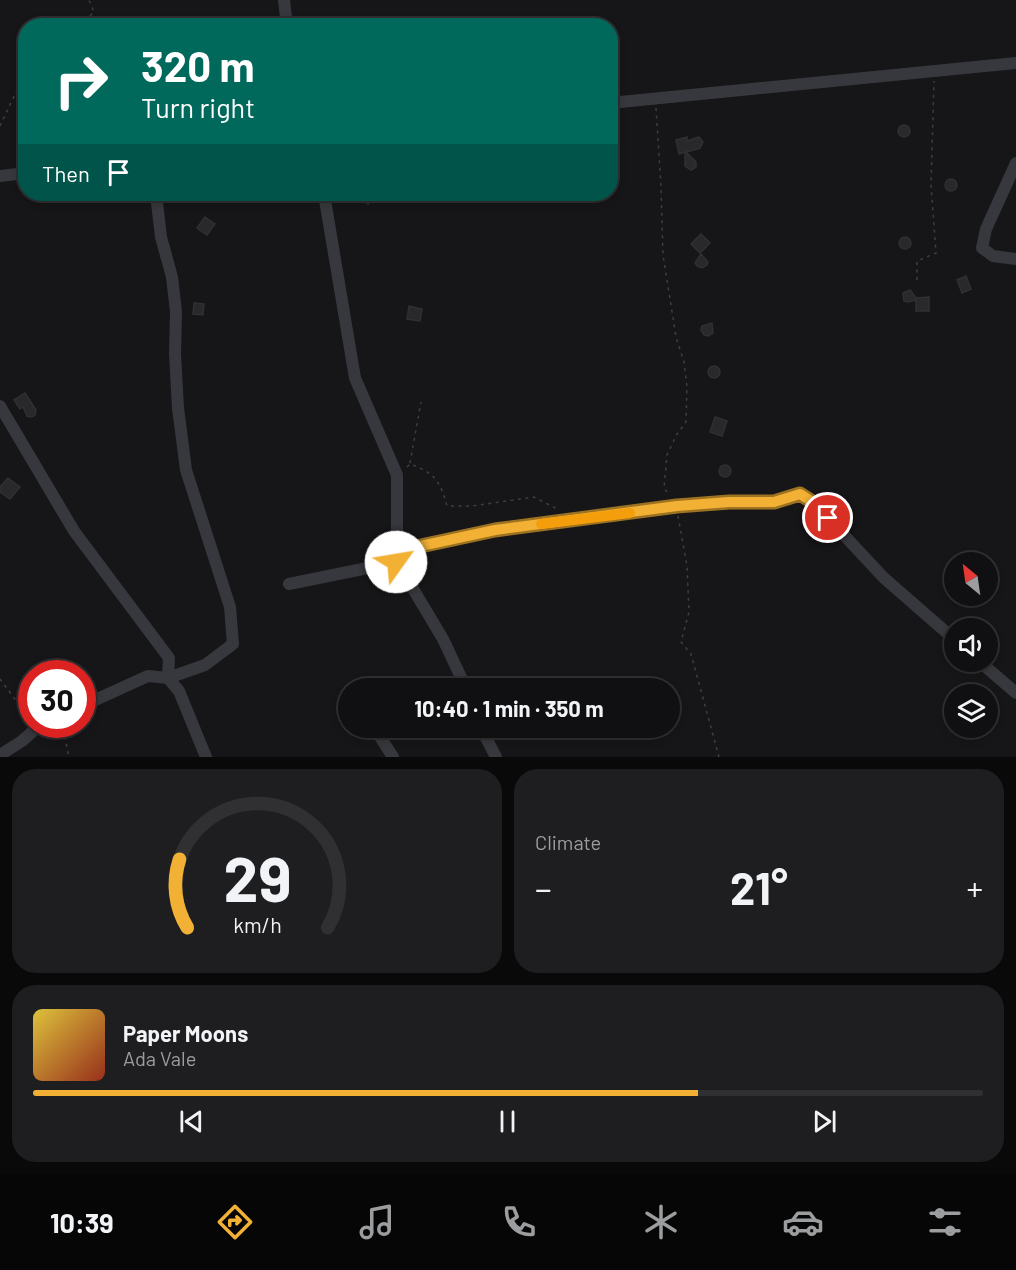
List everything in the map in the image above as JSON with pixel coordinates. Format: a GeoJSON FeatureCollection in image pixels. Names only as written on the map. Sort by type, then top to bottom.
{"type":"FeatureCollection","features":[{"type":"Feature","properties":{"kind":"street"},"geometry":{"type":"LineString","coordinates":[[284,0],[286,18]]}},
{"type":"Feature","properties":{"kind":"street"},"geometry":{"type":"LineString","coordinates":[[618,102],[1016,63]]}},
{"type":"Feature","properties":{"kind":"street"},"geometry":{"type":"LineString","coordinates":[[1016,163],[986,229],[982,248],[993,256],[1016,259]]}},
{"type":"Feature","properties":{"kind":"street"},"geometry":{"type":"LineString","coordinates":[[0,177],[18,174]]}},
{"type":"Feature","properties":{"kind":"street"},"geometry":{"type":"LineString","coordinates":[[96,700],[148,676],[168,678],[205,665],[233,644],[230,607],[186,470],[178,408],[175,354],[176,312],[172,277],[161,237],[157,201]]}},
{"type":"Feature","properties":{"kind":"street"},"geometry":{"type":"LineString","coordinates":[[325,201],[355,378],[397,475],[396,562],[443,639],[461,678]]}},
{"type":"Feature","properties":{"kind":"street"},"geometry":{"type":"LineString","coordinates":[[0,406],[75,531],[169,658],[168,678],[179,691],[206,757]]}},
{"type":"Feature","properties":{"kind":"street"},"geometry":{"type":"LineString","coordinates":[[289,584],[396,562],[416,547],[495,530],[677,506],[729,502],[774,502],[800,494],[814,503],[884,578],[944,630]]}},
{"type":"Feature","properties":{"kind":"street"},"geometry":{"type":"LineString","coordinates":[[992,672],[1016,693]]}},
{"type":"Feature","properties":{"kind":"street"},"geometry":{"type":"LineString","coordinates":[[0,755],[25,738]]}},
{"type":"Feature","properties":{"kind":"street"},"geometry":{"type":"LineString","coordinates":[[381,738],[393,757]]}},
{"type":"Feature","properties":{"kind":"street"},"geometry":{"type":"LineString","coordinates":[[486,738],[496,757]]}},
{"type":"Feature","properties":{"kind":"path"},"geometry":{"type":"LineString","coordinates":[[88,18],[94,12],[89,0]]}},
{"type":"Feature","properties":{"kind":"path"},"geometry":{"type":"LineString","coordinates":[[917,280],[917,261],[936,253],[931,185],[934,71]]}},
{"type":"Feature","properties":{"kind":"path"},"geometry":{"type":"LineString","coordinates":[[0,126],[18,88]]}},
{"type":"Feature","properties":{"kind":"path"},"geometry":{"type":"LineString","coordinates":[[655,99],[663,255],[676,337],[684,362],[687,387],[686,422],[677,434],[667,455],[664,488],[677,506],[687,566],[689,612],[681,642],[691,654],[719,757]]}},
{"type":"Feature","properties":{"kind":"path"},"geometry":{"type":"LineString","coordinates":[[397,475],[410,464],[421,402]]}},
{"type":"Feature","properties":{"kind":"path"},"geometry":{"type":"LineString","coordinates":[[410,464],[427,471],[441,485],[447,506],[472,506],[534,497],[560,511]]}},
{"type":"Feature","properties":{"kind":"path"},"geometry":{"type":"LineString","coordinates":[[0,679],[18,703]]}},
{"type":"Feature","properties":{"kind":"path"},"geometry":{"type":"LineString","coordinates":[[65,738],[69,757]]}},
{"type":"Feature","properties":{"kind":"building"},"geometry":{"type":"Polygon","coordinates":[[[906,125],[910,131],[906,137],[902,137],[898,129],[906,125]]]}},
{"type":"Feature","properties":{"kind":"building"},"geometry":{"type":"Polygon","coordinates":[[[687,137],[687,141],[699,137],[703,142],[700,148],[686,152],[696,162],[696,167],[691,170],[685,166],[685,152],[679,154],[676,140],[687,137]]]}},
{"type":"Feature","properties":{"kind":"building"},"geometry":{"type":"Polygon","coordinates":[[[953,179],[957,185],[953,191],[949,191],[945,183],[953,179]]]}},
{"type":"Feature","properties":{"kind":"building"},"geometry":{"type":"Polygon","coordinates":[[[205,217],[215,224],[207,235],[197,228],[205,217]]]}},
{"type":"Feature","properties":{"kind":"building"},"geometry":{"type":"Polygon","coordinates":[[[701,234],[710,243],[700,253],[691,244],[701,234]]]}},
{"type":"Feature","properties":{"kind":"building"},"geometry":{"type":"Polygon","coordinates":[[[907,237],[911,243],[907,249],[903,249],[899,241],[907,237]]]}},
{"type":"Feature","properties":{"kind":"building"},"geometry":{"type":"Polygon","coordinates":[[[701,254],[708,262],[702,268],[695,263],[701,254]]]}},
{"type":"Feature","properties":{"kind":"building"},"geometry":{"type":"Polygon","coordinates":[[[966,276],[971,289],[962,293],[957,280],[966,276]]]}},
{"type":"Feature","properties":{"kind":"building"},"geometry":{"type":"Polygon","coordinates":[[[910,290],[916,298],[929,297],[929,311],[916,311],[916,300],[904,301],[903,293],[910,290]]]}},
{"type":"Feature","properties":{"kind":"building"},"geometry":{"type":"Polygon","coordinates":[[[194,303],[204,304],[203,315],[193,314],[194,303]]]}},
{"type":"Feature","properties":{"kind":"building"},"geometry":{"type":"Polygon","coordinates":[[[409,306],[422,309],[420,321],[407,319],[409,306]]]}},
{"type":"Feature","properties":{"kind":"building"},"geometry":{"type":"Polygon","coordinates":[[[712,323],[713,333],[708,336],[704,335],[701,330],[702,326],[712,323]]]}},
{"type":"Feature","properties":{"kind":"building"},"geometry":{"type":"Polygon","coordinates":[[[716,366],[720,372],[716,378],[712,378],[708,370],[716,366]]]}},
{"type":"Feature","properties":{"kind":"building"},"geometry":{"type":"Polygon","coordinates":[[[25,393],[36,410],[32,417],[27,416],[23,407],[20,409],[14,400],[25,393]]]}},
{"type":"Feature","properties":{"kind":"building"},"geometry":{"type":"Polygon","coordinates":[[[715,417],[727,421],[722,436],[710,432],[715,417]]]}},
{"type":"Feature","properties":{"kind":"building"},"geometry":{"type":"Polygon","coordinates":[[[727,465],[731,471],[727,477],[723,477],[719,469],[727,465]]]}},
{"type":"Feature","properties":{"kind":"building"},"geometry":{"type":"Polygon","coordinates":[[[8,478],[20,487],[10,499],[0,492],[0,487],[8,478]]]}},
{"type":"Feature","properties":{"kind":"slow traffic"},"geometry":{"type":"LineString","coordinates":[[541,524],[630,513]]}},
{"type":"Feature","properties":{"kind":"route"},"geometry":{"type":"LineString","coordinates":[[396,562],[416,547],[495,530],[677,506],[729,502],[774,502],[800,494],[814,503],[828,518]]}}]}
